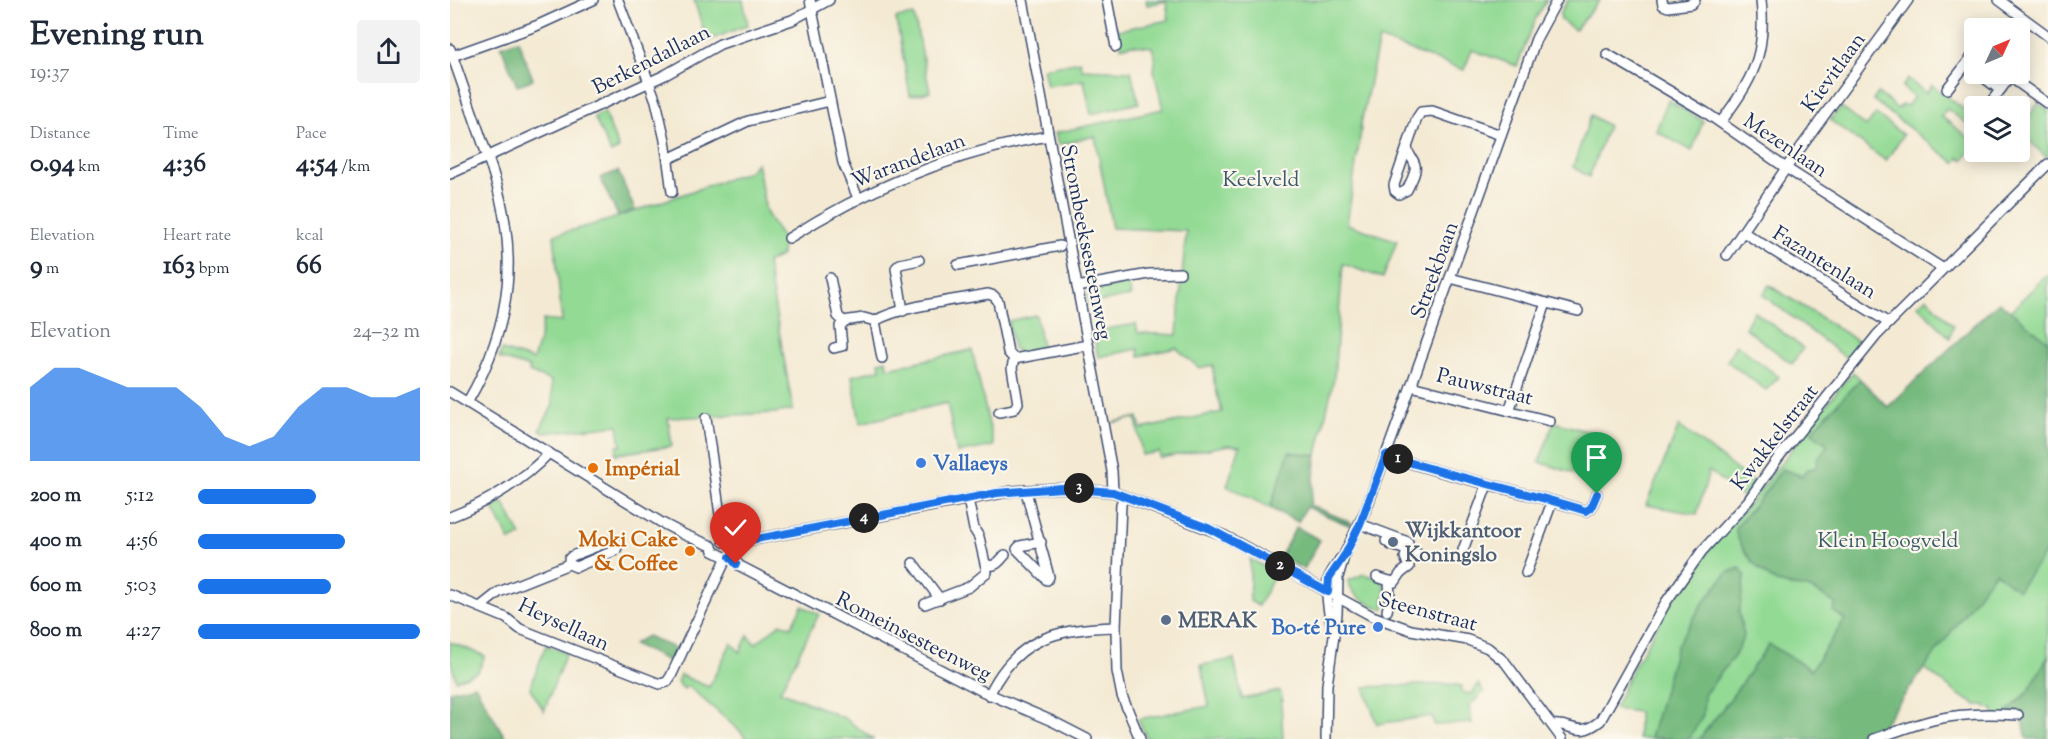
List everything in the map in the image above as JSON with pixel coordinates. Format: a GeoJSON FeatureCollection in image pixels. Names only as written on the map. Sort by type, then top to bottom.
{"type":"FeatureCollection","features":[{"type":"Feature","properties":{"kind":"street"},"geometry":{"type":"LineString","coordinates":[[467,403],[495,346],[503,316],[508,281],[508,244],[504,212],[451,53],[536,26],[593,0]]}},
{"type":"Feature","properties":{"kind":"street"},"geometry":{"type":"LineString","coordinates":[[618,0],[650,82],[661,120],[672,192]]}},
{"type":"Feature","properties":{"kind":"street"},"geometry":{"type":"LineString","coordinates":[[810,0],[843,163],[858,198]]}},
{"type":"Feature","properties":{"kind":"street","name":"Berkendallaan"},"geometry":{"type":"LineString","coordinates":[[450,174],[650,82],[726,42],[781,24],[812,11],[829,0]]}},
{"type":"Feature","properties":{"kind":"street","name":"Strombeeksesteenweg"},"geometry":{"type":"LineString","coordinates":[[1023,0],[1113,471],[1113,492]]}},
{"type":"Feature","properties":{"kind":"street"},"geometry":{"type":"LineString","coordinates":[[1107,0],[1116,46]]}},
{"type":"Feature","properties":{"kind":"street","name":"Streekbaan"},"geometry":{"type":"LineString","coordinates":[[1326,739],[1327,685],[1338,598],[1337,581],[1386,455],[1536,39],[1557,0]]}},
{"type":"Feature","properties":{"kind":"street"},"geometry":{"type":"LineString","coordinates":[[1662,0],[1663,5],[1668,7],[1691,4],[1695,0]]}},
{"type":"Feature","properties":{"kind":"street"},"geometry":{"type":"LineString","coordinates":[[1721,122],[1744,90],[1756,66],[1762,37],[1761,0]]}},
{"type":"Feature","properties":{"kind":"street","name":"Kievitlaan"},"geometry":{"type":"LineString","coordinates":[[1727,255],[1786,168],[1908,0]]}},
{"type":"Feature","properties":{"kind":"street"},"geometry":{"type":"LineString","coordinates":[[1999,0],[2048,36]]}},
{"type":"Feature","properties":{"kind":"street","name":"Mezenlaan"},"geometry":{"type":"LineString","coordinates":[[1607,54],[1721,122],[1786,168],[1942,268]]}},
{"type":"Feature","properties":{"kind":"street"},"geometry":{"type":"LineString","coordinates":[[1947,89],[1964,73]]}},
{"type":"Feature","properties":{"kind":"street"},"geometry":{"type":"LineString","coordinates":[[1992,84],[2000,90]]}},
{"type":"Feature","properties":{"kind":"street"},"geometry":{"type":"LineString","coordinates":[[1996,96],[2003,84]]}},
{"type":"Feature","properties":{"kind":"street"},"geometry":{"type":"LineString","coordinates":[[2020,84],[2048,104]]}},
{"type":"Feature","properties":{"kind":"street"},"geometry":{"type":"LineString","coordinates":[[668,159],[748,121],[830,101]]}},
{"type":"Feature","properties":{"kind":"street"},"geometry":{"type":"LineString","coordinates":[[1407,146],[1418,115],[1425,110],[1502,135]]}},
{"type":"Feature","properties":{"kind":"street","name":"Warandelaan"},"geometry":{"type":"LineString","coordinates":[[789,238],[858,198],[941,164],[1048,136]]}},
{"type":"Feature","properties":{"kind":"street","name":"Kwakkelstraat"},"geometry":{"type":"LineString","coordinates":[[1553,725],[1561,725],[1575,732],[1581,732],[1593,728],[1603,719],[1681,579],[1708,543],[1748,501],[1778,458],[1888,323],[2048,164]]}},
{"type":"Feature","properties":{"kind":"street","name":"Fazantenlaan"},"geometry":{"type":"LineString","coordinates":[[1743,232],[1888,323]]}},
{"type":"Feature","properties":{"kind":"street","name":"Strombeeksesteenweg"},"geometry":{"type":"LineString","coordinates":[[958,265],[1060,246]]}},
{"type":"Feature","properties":{"kind":"street"},"geometry":{"type":"LineString","coordinates":[[903,310],[896,268],[900,264],[919,260]]}},
{"type":"Feature","properties":{"kind":"street"},"geometry":{"type":"LineString","coordinates":[[1077,287],[1135,276],[1180,273]]}},
{"type":"Feature","properties":{"kind":"street"},"geometry":{"type":"LineString","coordinates":[[830,278],[838,316],[845,321]]}},
{"type":"Feature","properties":{"kind":"street"},"geometry":{"type":"LineString","coordinates":[[1450,278],[1578,311]]}},
{"type":"Feature","properties":{"kind":"street"},"geometry":{"type":"LineString","coordinates":[[834,348],[842,346],[840,326],[845,321],[864,318],[875,321],[884,315],[903,310],[991,295],[998,301],[1008,352],[1014,359]]}},
{"type":"Feature","properties":{"kind":"street"},"geometry":{"type":"LineString","coordinates":[[1509,411],[1546,303]]}},
{"type":"Feature","properties":{"kind":"street"},"geometry":{"type":"LineString","coordinates":[[875,321],[882,358]]}},
{"type":"Feature","properties":{"kind":"street"},"geometry":{"type":"LineString","coordinates":[[1014,359],[1088,345]]}},
{"type":"Feature","properties":{"kind":"street"},"geometry":{"type":"LineString","coordinates":[[999,412],[1018,406],[1012,368],[1014,359]]}},
{"type":"Feature","properties":{"kind":"street","name":"Pauwstraat"},"geometry":{"type":"LineString","coordinates":[[1411,386],[1550,421]]}},
{"type":"Feature","properties":{"kind":"street","name":"Romeinsesteenweg"},"geometry":{"type":"LineString","coordinates":[[450,392],[662,523],[712,546],[713,551],[729,557],[740,566],[989,695],[1052,721],[1087,739]]}},
{"type":"Feature","properties":{"kind":"street"},"geometry":{"type":"LineString","coordinates":[[706,418],[729,544],[734,552],[729,557]]}},
{"type":"Feature","properties":{"kind":"street"},"geometry":{"type":"LineString","coordinates":[[450,516],[501,491],[549,453]]}},
{"type":"Feature","properties":{"kind":"street"},"geometry":{"type":"LineString","coordinates":[[1386,455],[1416,466],[1546,498],[1552,502],[1588,511],[1597,494]]}},
{"type":"Feature","properties":{"kind":"street"},"geometry":{"type":"LineString","coordinates":[[1463,550],[1487,485]]}},
{"type":"Feature","properties":{"kind":"street","name":"Steenstraat"},"geometry":{"type":"LineString","coordinates":[[729,544],[1026,490],[1074,488],[1113,492],[1208,528],[1372,616],[1401,627],[1468,640],[1488,648],[1505,662],[1562,739]]}},
{"type":"Feature","properties":{"kind":"street"},"geometry":{"type":"LineString","coordinates":[[1026,490],[1032,518],[1041,542]]}},
{"type":"Feature","properties":{"kind":"street"},"geometry":{"type":"LineString","coordinates":[[1124,497],[1121,504],[1116,627],[1119,684],[1140,739]]}},
{"type":"Feature","properties":{"kind":"street"},"geometry":{"type":"LineString","coordinates":[[925,604],[969,587],[987,572],[980,537],[974,529],[968,499]]}},
{"type":"Feature","properties":{"kind":"street"},"geometry":{"type":"LineString","coordinates":[[1526,573],[1552,502]]}},
{"type":"Feature","properties":{"kind":"street"},"geometry":{"type":"LineString","coordinates":[[1360,524],[1422,555]]}},
{"type":"Feature","properties":{"kind":"street"},"geometry":{"type":"LineString","coordinates":[[480,607],[499,592],[569,564],[576,567],[616,550],[618,544],[610,540],[572,556],[569,564]]}},
{"type":"Feature","properties":{"kind":"street"},"geometry":{"type":"LineString","coordinates":[[1386,541],[1391,545],[1408,546]]}},
{"type":"Feature","properties":{"kind":"street"},"geometry":{"type":"LineString","coordinates":[[712,546],[716,542],[729,544]]}},
{"type":"Feature","properties":{"kind":"street"},"geometry":{"type":"LineString","coordinates":[[1377,577],[1395,582],[1401,573],[1410,567],[1406,557],[1408,546]]}},
{"type":"Feature","properties":{"kind":"street","name":"Streekbaan"},"geometry":{"type":"LineString","coordinates":[[1333,630],[1330,620],[1329,578],[1346,553]]}},
{"type":"Feature","properties":{"kind":"street"},"geometry":{"type":"LineString","coordinates":[[986,564],[995,565],[1005,555]]}},
{"type":"Feature","properties":{"kind":"street","name":"Heysellaan"},"geometry":{"type":"LineString","coordinates":[[450,595],[508,619],[520,629],[655,683],[664,683],[671,676],[729,557]]}},
{"type":"Feature","properties":{"kind":"street"},"geometry":{"type":"LineString","coordinates":[[913,563],[940,599]]}},
{"type":"Feature","properties":{"kind":"street"},"geometry":{"type":"LineString","coordinates":[[1387,611],[1390,597],[1389,581]]}},
{"type":"Feature","properties":{"kind":"street"},"geometry":{"type":"LineString","coordinates":[[989,695],[1007,666],[1040,640],[1076,628],[1116,627]]}},
{"type":"Feature","properties":{"kind":"street"},"geometry":{"type":"LineString","coordinates":[[1874,739],[1927,721],[1947,717],[1984,714],[2019,715]]}},
{"type":"Feature","properties":{"kind":"green space"},"geometry":{"type":"Polygon","coordinates":[[[694,0],[743,0],[748,25],[707,41],[694,0]]]}},
{"type":"Feature","properties":{"kind":"green space","name":"Keelveld"},"geometry":{"type":"Polygon","coordinates":[[[1146,0],[1547,0],[1536,18],[1517,66],[1472,50],[1464,70],[1379,39],[1360,128],[1347,224],[1397,241],[1383,278],[1343,264],[1334,378],[1317,455],[1289,452],[1270,508],[1227,486],[1240,446],[1229,445],[1160,458],[1159,452],[1142,455],[1136,418],[1111,423],[1138,417],[1141,429],[1222,412],[1214,382],[1213,365],[1199,368],[1176,348],[1139,356],[1138,349],[1098,357],[1093,331],[1136,324],[1138,333],[1177,335],[1186,231],[1112,228],[1095,136],[1058,145],[1055,133],[1163,109],[1154,71],[1155,58],[1152,47],[1132,45],[1121,47],[1118,30],[1169,20],[1166,1],[1147,5],[1146,0]]]}},
{"type":"Feature","properties":{"kind":"green space"},"geometry":{"type":"Polygon","coordinates":[[[1568,0],[1600,0],[1575,30],[1561,20],[1560,13],[1568,0]]]}},
{"type":"Feature","properties":{"kind":"green space"},"geometry":{"type":"Polygon","coordinates":[[[914,15],[930,92],[910,96],[896,18],[914,15]]]}},
{"type":"Feature","properties":{"kind":"green space"},"geometry":{"type":"Polygon","coordinates":[[[518,40],[533,79],[517,86],[501,46],[518,40]]]}},
{"type":"Feature","properties":{"kind":"green space"},"geometry":{"type":"Polygon","coordinates":[[[1080,61],[1082,69],[1131,71],[1139,103],[1091,114],[1084,80],[1047,86],[1043,68],[1080,61]]]}},
{"type":"Feature","properties":{"kind":"green space"},"geometry":{"type":"Polygon","coordinates":[[[1908,79],[1926,93],[1932,85],[1964,109],[1964,122],[1947,109],[1941,116],[1964,134],[1963,160],[1960,157],[1955,163],[1873,100],[1878,93],[1898,109],[1902,104],[1907,106],[1914,97],[1902,87],[1908,79]]]}},
{"type":"Feature","properties":{"kind":"green space"},"geometry":{"type":"Polygon","coordinates":[[[1668,100],[1703,121],[1692,151],[1656,131],[1668,100]]]}},
{"type":"Feature","properties":{"kind":"green space"},"geometry":{"type":"Polygon","coordinates":[[[2038,103],[2048,110],[2048,156],[2046,157],[2030,142],[2030,115],[2038,103]]]}},
{"type":"Feature","properties":{"kind":"green space"},"geometry":{"type":"Polygon","coordinates":[[[1841,107],[1866,127],[1876,114],[1903,135],[1886,161],[1830,120],[1841,107]]]}},
{"type":"Feature","properties":{"kind":"green space"},"geometry":{"type":"Polygon","coordinates":[[[604,112],[619,149],[611,153],[594,117],[604,112]]]}},
{"type":"Feature","properties":{"kind":"green space"},"geometry":{"type":"Polygon","coordinates":[[[1591,115],[1608,126],[1589,177],[1573,167],[1591,115]]]}},
{"type":"Feature","properties":{"kind":"green space"},"geometry":{"type":"Polygon","coordinates":[[[757,162],[766,212],[783,239],[782,255],[767,263],[793,410],[775,413],[668,418],[672,446],[616,454],[617,446],[621,446],[618,425],[544,433],[540,429],[553,405],[551,381],[529,372],[530,368],[499,358],[502,350],[533,360],[543,320],[562,322],[554,235],[606,221],[750,171],[757,162]]]}},
{"type":"Feature","properties":{"kind":"green space"},"geometry":{"type":"Polygon","coordinates":[[[618,171],[635,210],[618,216],[600,178],[618,171]]]}},
{"type":"Feature","properties":{"kind":"green space","name":"Klein Hoogveld"},"geometry":{"type":"Polygon","coordinates":[[[2048,274],[2048,730],[2034,729],[2023,720],[1997,719],[1992,708],[1976,705],[1959,695],[1924,668],[1876,734],[1860,739],[1638,739],[1638,712],[1614,709],[1629,675],[1687,574],[1750,503],[1853,372],[1888,407],[1999,302],[2010,311],[2048,274]]]}},
{"type":"Feature","properties":{"kind":"green space"},"geometry":{"type":"Polygon","coordinates":[[[1129,284],[1131,296],[1088,304],[1089,291],[1129,284]]]}},
{"type":"Feature","properties":{"kind":"green space"},"geometry":{"type":"Polygon","coordinates":[[[1769,285],[1861,343],[1849,360],[1763,295],[1769,285]]]}},
{"type":"Feature","properties":{"kind":"green space"},"geometry":{"type":"Polygon","coordinates":[[[1927,298],[1953,325],[1950,338],[1918,305],[1927,298]]]}},
{"type":"Feature","properties":{"kind":"green space","name":"Klein Hoogveld"},"geometry":{"type":"Polygon","coordinates":[[[1999,302],[2048,341],[2048,549],[2018,590],[1995,572],[1876,734],[1862,739],[1699,739],[1769,644],[1811,670],[1845,620],[1833,611],[1836,604],[1819,593],[1807,588],[1782,584],[1764,574],[1745,552],[1735,528],[1782,469],[1802,476],[1808,469],[1815,468],[1818,463],[1817,459],[1828,445],[1811,432],[1860,379],[1888,407],[1999,302]]]}},
{"type":"Feature","properties":{"kind":"green space"},"geometry":{"type":"Polygon","coordinates":[[[1754,311],[1803,348],[1792,364],[1745,328],[1754,311]]]}},
{"type":"Feature","properties":{"kind":"green space"},"geometry":{"type":"Polygon","coordinates":[[[1036,315],[1042,348],[1020,353],[1013,348],[1008,321],[1036,315]]]}},
{"type":"Feature","properties":{"kind":"green space"},"geometry":{"type":"Polygon","coordinates":[[[1736,344],[1779,377],[1766,390],[1727,361],[1736,344]]]}},
{"type":"Feature","properties":{"kind":"green space"},"geometry":{"type":"Polygon","coordinates":[[[972,350],[994,446],[957,453],[947,403],[860,423],[852,376],[880,369],[879,362],[886,360],[888,368],[972,350]]]}},
{"type":"Feature","properties":{"kind":"green space"},"geometry":{"type":"Polygon","coordinates":[[[1554,422],[1598,434],[1580,475],[1539,462],[1554,422]]]}},
{"type":"Feature","properties":{"kind":"green space"},"geometry":{"type":"Polygon","coordinates":[[[1679,426],[1754,483],[1743,497],[1709,471],[1697,514],[1646,505],[1679,426]]]}},
{"type":"Feature","properties":{"kind":"green space"},"geometry":{"type":"Polygon","coordinates":[[[1289,452],[1317,455],[1310,505],[1352,523],[1351,526],[1306,507],[1298,522],[1270,508],[1289,452]]]}},
{"type":"Feature","properties":{"kind":"green space"},"geometry":{"type":"Polygon","coordinates":[[[503,502],[521,536],[510,541],[493,508],[503,502]]]}},
{"type":"Feature","properties":{"kind":"green space"},"geometry":{"type":"Polygon","coordinates":[[[1296,527],[1320,540],[1304,569],[1280,557],[1296,527]]]}},
{"type":"Feature","properties":{"kind":"green space"},"geometry":{"type":"Polygon","coordinates":[[[1250,559],[1276,573],[1258,606],[1250,601],[1250,559]]]}},
{"type":"Feature","properties":{"kind":"green space"},"geometry":{"type":"Polygon","coordinates":[[[1740,568],[1745,575],[1739,613],[1744,636],[1735,655],[1704,695],[1703,715],[1689,739],[1650,738],[1677,645],[1703,603],[1727,573],[1740,568]]]}},
{"type":"Feature","properties":{"kind":"green space"},"geometry":{"type":"Polygon","coordinates":[[[1364,574],[1383,582],[1385,586],[1384,608],[1361,599],[1350,587],[1348,581],[1364,574]]]}},
{"type":"Feature","properties":{"kind":"green space"},"geometry":{"type":"Polygon","coordinates":[[[802,606],[819,614],[780,691],[844,718],[873,739],[746,739],[688,686],[684,689],[677,682],[680,675],[709,687],[731,643],[740,652],[748,635],[755,644],[781,623],[791,627],[802,606]]]}},
{"type":"Feature","properties":{"kind":"green space"},"geometry":{"type":"Polygon","coordinates":[[[647,636],[676,649],[670,662],[633,644],[647,636]]]}},
{"type":"Feature","properties":{"kind":"green space"},"geometry":{"type":"Polygon","coordinates":[[[450,642],[485,656],[478,672],[456,680],[450,659],[450,642]]]}},
{"type":"Feature","properties":{"kind":"green space"},"geometry":{"type":"Polygon","coordinates":[[[546,645],[566,653],[544,711],[530,688],[546,645]]]}},
{"type":"Feature","properties":{"kind":"green space"},"geometry":{"type":"Polygon","coordinates":[[[2048,656],[2048,739],[2027,739],[2023,720],[2024,712],[2008,711],[2028,692],[2048,656]]]}},
{"type":"Feature","properties":{"kind":"green space"},"geometry":{"type":"Polygon","coordinates":[[[1234,659],[1242,699],[1280,691],[1283,701],[1281,701],[1283,739],[1147,739],[1138,719],[1209,706],[1201,665],[1234,659]]]}},
{"type":"Feature","properties":{"kind":"green space"},"geometry":{"type":"Polygon","coordinates":[[[1448,684],[1462,686],[1461,692],[1472,694],[1478,684],[1484,692],[1469,706],[1472,723],[1434,725],[1432,716],[1377,724],[1364,687],[1448,684]]]}},
{"type":"Feature","properties":{"kind":"green space"},"geometry":{"type":"Polygon","coordinates":[[[475,685],[506,739],[450,739],[450,691],[475,685]]]}},
{"type":"Feature","properties":{"kind":"place","name":"Vallaeys"},"geometry":{"type":"Point","coordinates":[921,463]}},
{"type":"Feature","properties":{"kind":"place","name":"Impérial"},"geometry":{"type":"Point","coordinates":[593,468]}},
{"type":"Feature","properties":{"kind":"place","name":"Wijkkantoor Koningslo"},"geometry":{"type":"Point","coordinates":[1393,542]}},
{"type":"Feature","properties":{"kind":"place","name":"Moki Cake & Coffee"},"geometry":{"type":"Point","coordinates":[690,551]}},
{"type":"Feature","properties":{"kind":"place","name":"MERAK"},"geometry":{"type":"Point","coordinates":[1166,620]}},
{"type":"Feature","properties":{"kind":"place","name":"Bo-té Pure"},"geometry":{"type":"Point","coordinates":[1378,627]}},
{"type":"Feature","properties":{"kind":"route"},"geometry":{"type":"LineString","coordinates":[[736,564],[730,557],[735,549],[733,545],[746,541],[997,493],[1084,488],[1113,492],[1208,528],[1328,592],[1329,578],[1346,553],[1360,524],[1386,455],[1416,466],[1546,498],[1552,502],[1586,511],[1590,510],[1597,494]]}}]}
